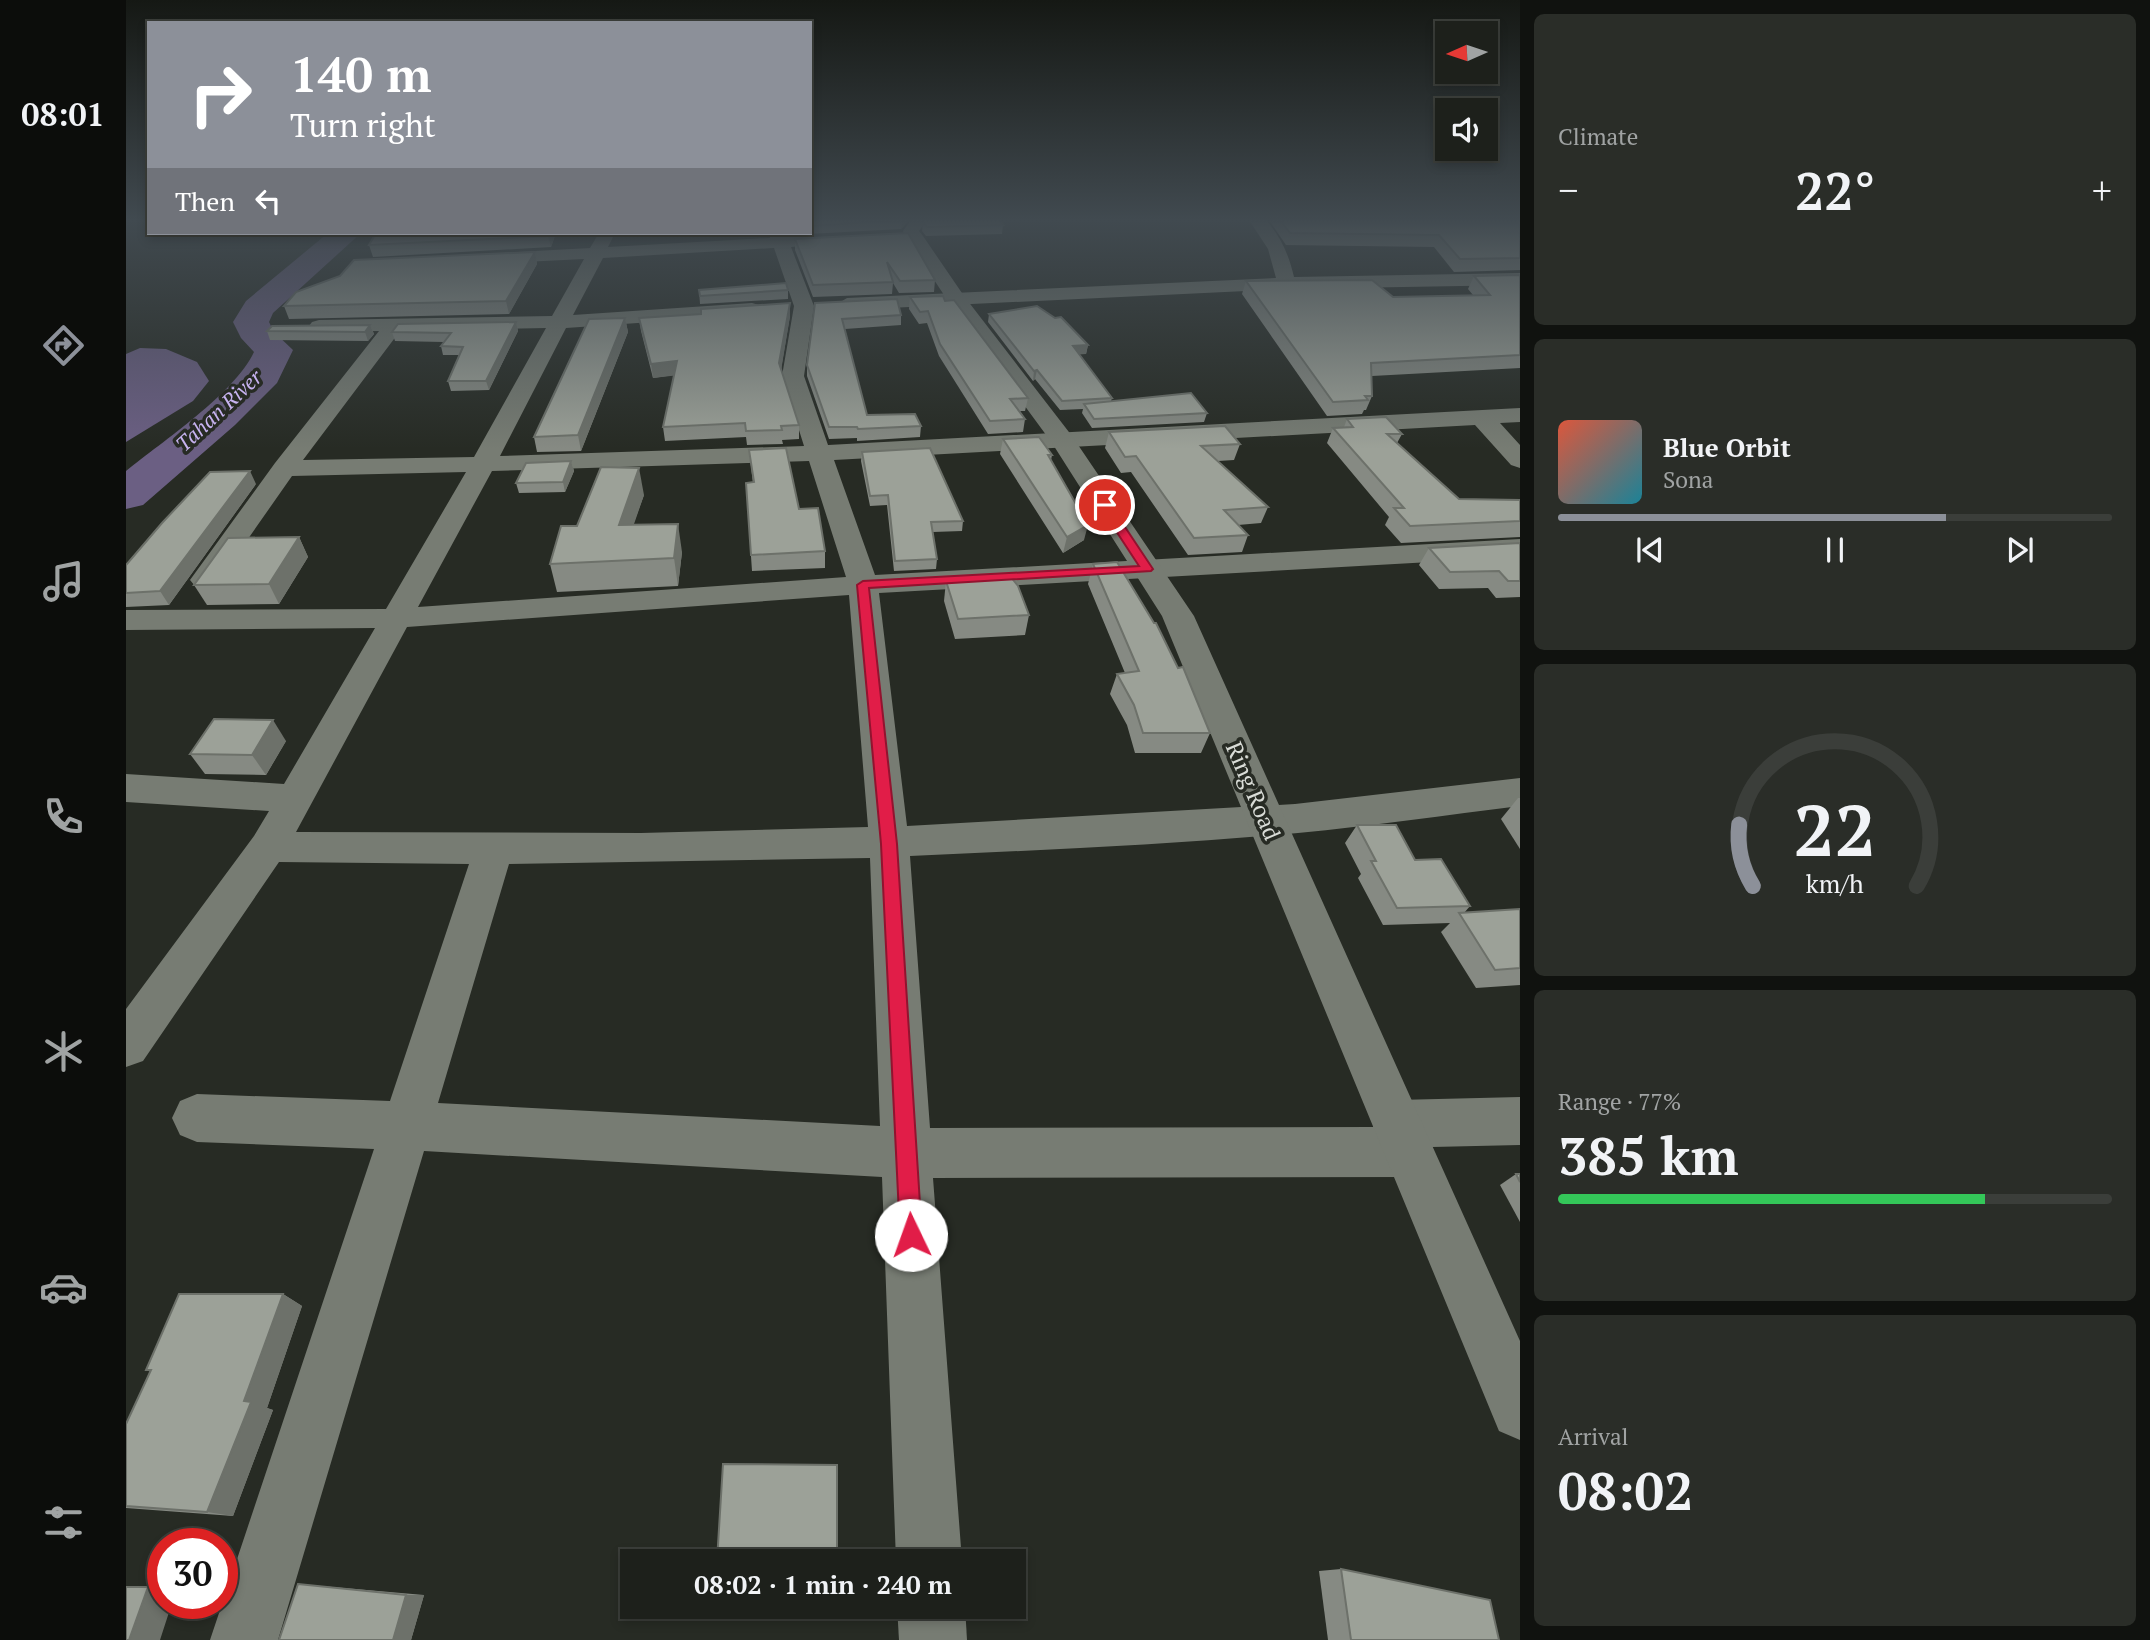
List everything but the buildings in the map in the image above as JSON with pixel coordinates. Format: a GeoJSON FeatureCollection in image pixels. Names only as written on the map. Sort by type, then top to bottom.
{"type":"FeatureCollection","features":[{"type":"Feature","properties":{"kind":"street"},"geometry":{"type":"LineString","coordinates":[[126,1046],[268,847],[574,297]]}},
{"type":"Feature","properties":{"kind":"street"},"geometry":{"type":"LineString","coordinates":[[801,297],[804,306],[793,376],[863,585],[889,844],[928,1549]]}},
{"type":"Feature","properties":{"kind":"street","name":"Ring Road"},"geometry":{"type":"LineString","coordinates":[[955,297],[1062,441],[1178,616],[1520,1410]]}},
{"type":"Feature","properties":{"kind":"street"},"geometry":{"type":"LineString","coordinates":[[303,326],[561,322],[804,306],[1024,297]]}},
{"type":"Feature","properties":{"kind":"street"},"geometry":{"type":"LineString","coordinates":[[178,619],[284,468],[394,325]]}},
{"type":"Feature","properties":{"kind":"street"},"geometry":{"type":"LineString","coordinates":[[284,468],[817,453],[1520,415]]}},
{"type":"Feature","properties":{"kind":"street"},"geometry":{"type":"LineString","coordinates":[[1481,417],[1520,460]]}},
{"type":"Feature","properties":{"kind":"street"},"geometry":{"type":"LineString","coordinates":[[126,620],[396,618],[863,585],[1520,548]]}},
{"type":"Feature","properties":{"kind":"street"},"geometry":{"type":"LineString","coordinates":[[126,788],[295,799]]}},
{"type":"Feature","properties":{"kind":"street"},"geometry":{"type":"LineString","coordinates":[[268,847],[493,851],[889,844],[1266,821],[1520,792]]}},
{"type":"Feature","properties":{"kind":"street"},"geometry":{"type":"LineString","coordinates":[[244,1640],[493,851]]}},
{"type":"Feature","properties":{"kind":"street"},"geometry":{"type":"LineString","coordinates":[[197,1118],[406,1126],[906,1153],[1403,1138],[1520,1121]]}},
{"type":"Feature","properties":{"kind":"street"},"geometry":{"type":"LineString","coordinates":[[932,1619],[933,1640]]}},
{"type":"Feature","properties":{"kind":"shaded area"},"geometry":{"type":"Polygon","coordinates":[[[140,348],[166,349],[197,362],[209,381],[193,401],[126,442],[126,354],[140,348]]]}},
{"type":"Feature","properties":{"kind":"waterway","name":"Tahan River"},"geometry":{"type":"LineString","coordinates":[[126,495],[220,416],[263,375],[274,350],[259,338],[251,322],[258,308],[271,297]]}},
{"type":"Feature","properties":{"kind":"route"},"geometry":{"type":"LineString","coordinates":[[911,1235],[889,844],[863,585],[1147,569],[1105,505]]}}]}
